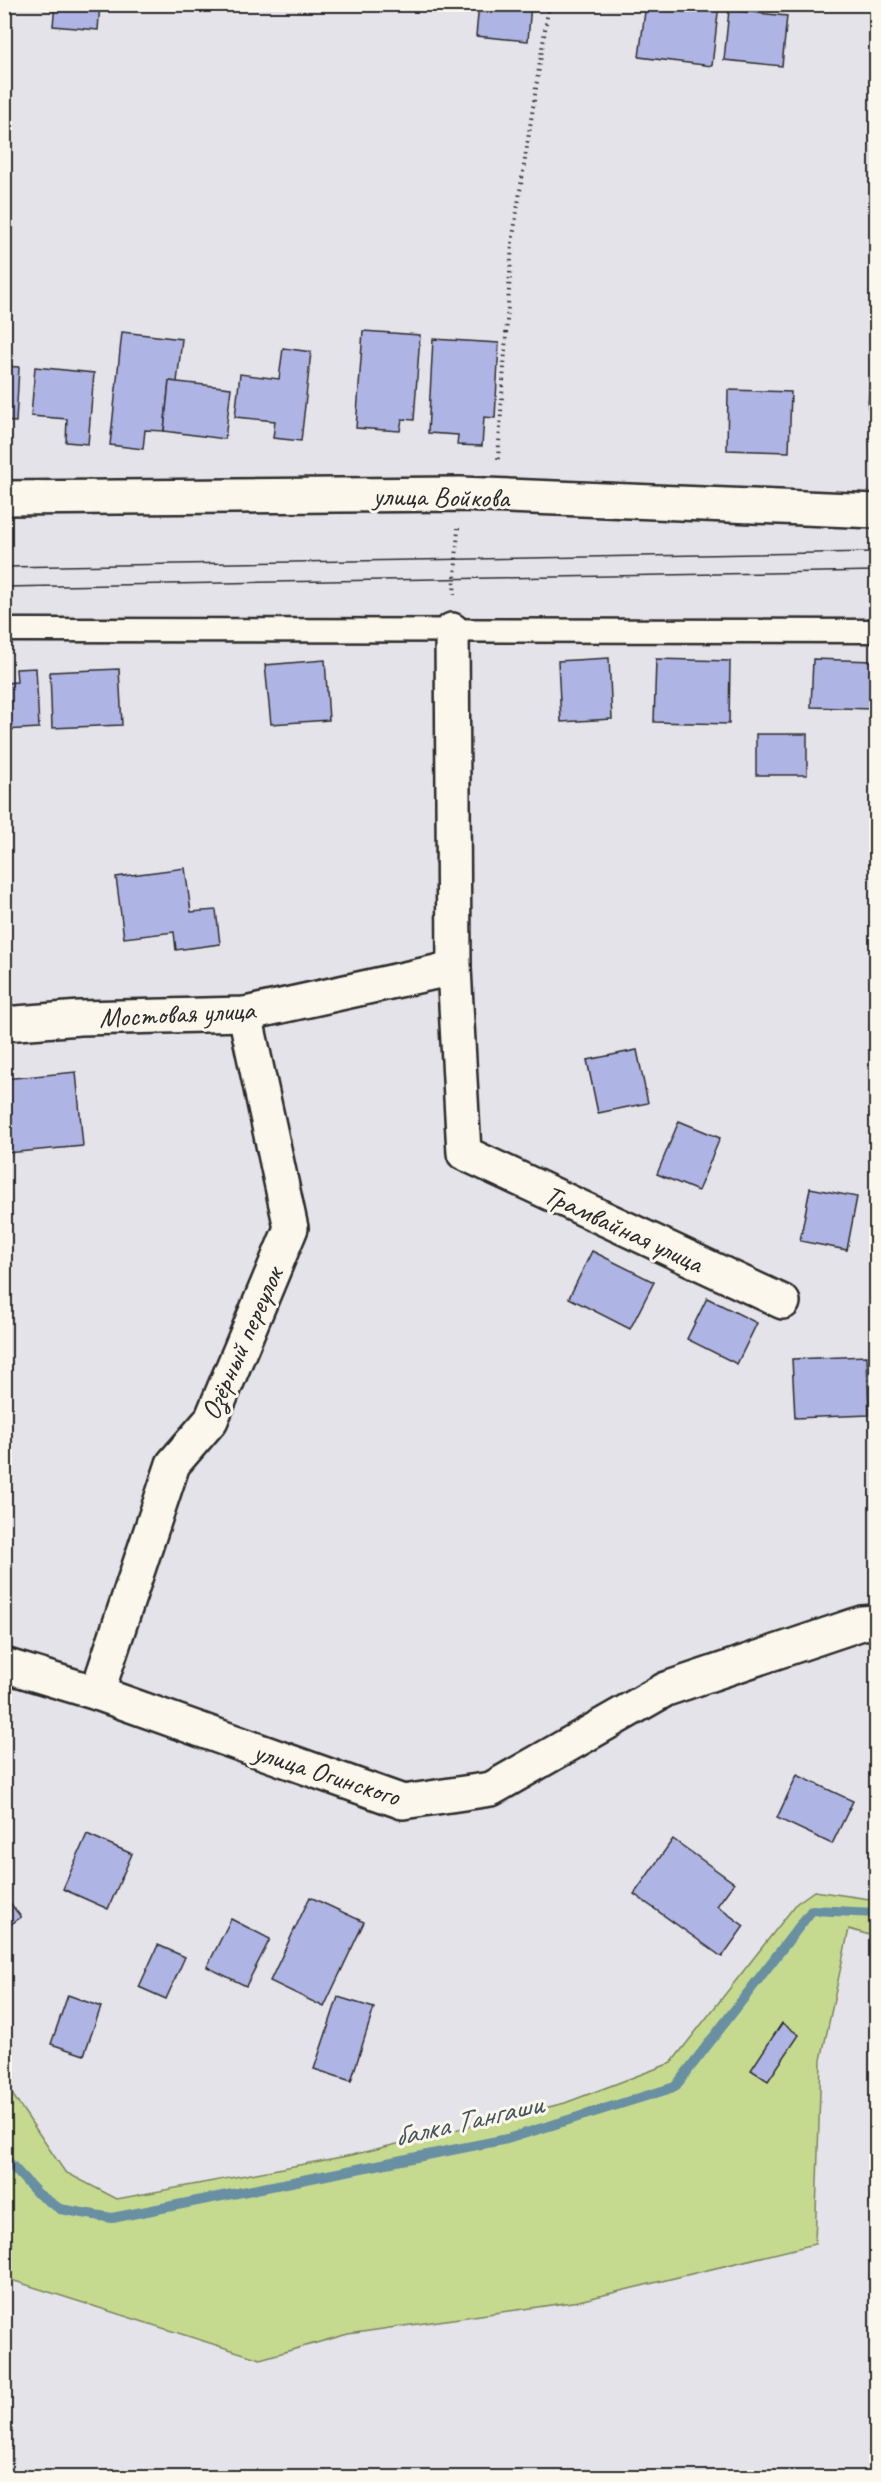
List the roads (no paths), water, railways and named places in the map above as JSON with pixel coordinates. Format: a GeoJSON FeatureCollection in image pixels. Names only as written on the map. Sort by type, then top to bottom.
{"type":"FeatureCollection","features":[{"type":"Feature","properties":{"kind":"street","name":"улица Войкова"},"geometry":{"type":"LineString","coordinates":[[4,498],[460,494],[876,511]]}},
{"type":"Feature","properties":{"kind":"street"},"geometry":{"type":"LineString","coordinates":[[452,630],[454,968]]}},
{"type":"Feature","properties":{"kind":"street","name":"Мостовая улица"},"geometry":{"type":"LineString","coordinates":[[4,1024],[80,1018],[245,1014],[454,968]]}},
{"type":"Feature","properties":{"kind":"street","name":"Трамвайная улица"},"geometry":{"type":"LineString","coordinates":[[454,968],[464,1153],[783,1302]]}},
{"type":"Feature","properties":{"kind":"street","name":"Озёрный переулок"},"geometry":{"type":"LineString","coordinates":[[97,1693],[172,1464],[211,1420],[291,1228],[245,1014]]}},
{"type":"Feature","properties":{"kind":"street","name":"улица Огинского"},"geometry":{"type":"LineString","coordinates":[[4,1665],[97,1693],[403,1802],[491,1789],[666,1689],[862,1623],[876,1623]]}},
{"type":"Feature","properties":{"kind":"lane"},"geometry":{"type":"LineString","coordinates":[[4,630],[876,631]]}},
{"type":"Feature","properties":{"kind":"waterway","name":"балка Тангаши"},"geometry":{"type":"LineString","coordinates":[[4,2157],[37,2193],[60,2209],[112,2218],[507,2139],[675,2087],[812,1910],[876,1913]]}},
{"type":"Feature","properties":{"kind":"tram line"},"geometry":{"type":"LineString","coordinates":[[4,567],[876,552]]}},
{"type":"Feature","properties":{"kind":"tram line"},"geometry":{"type":"LineString","coordinates":[[4,587],[876,571]]}}]}
